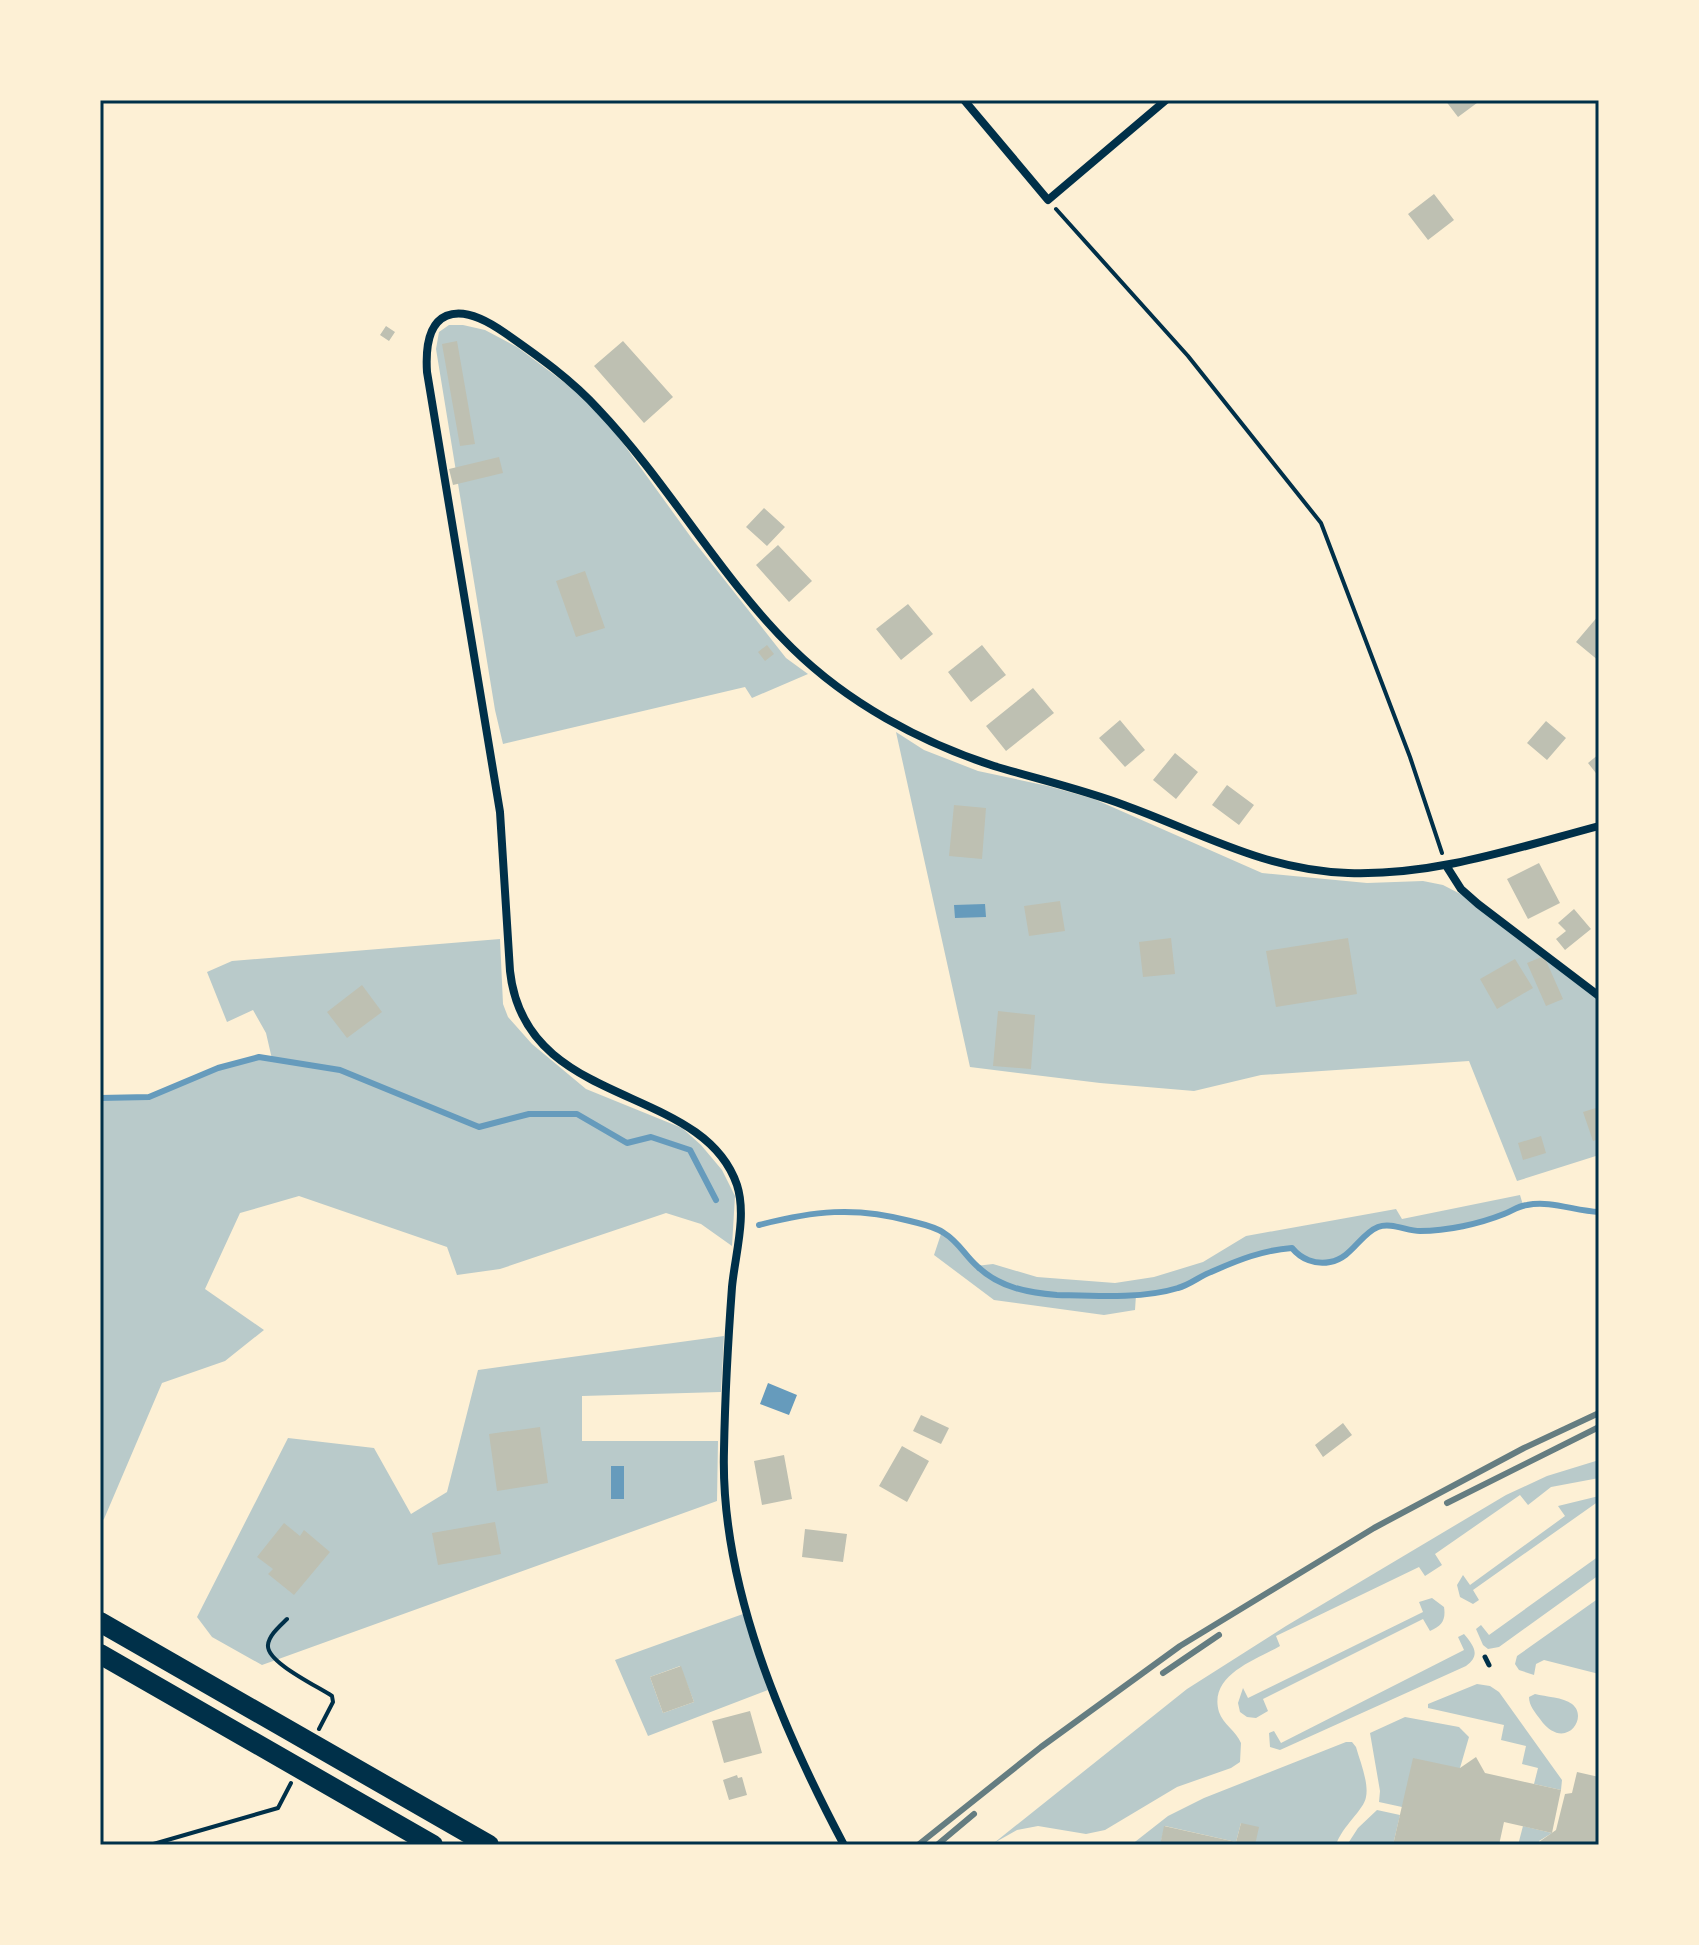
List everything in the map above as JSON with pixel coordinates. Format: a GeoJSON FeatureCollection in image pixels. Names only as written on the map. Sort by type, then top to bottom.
{"type":"FeatureCollection","features":[{"type":"Feature","properties":{"kind":"highway"},"geometry":{"type":"LineString","coordinates":[[100,1622],[489,1845]]}},
{"type":"Feature","properties":{"kind":"highway"},"geometry":{"type":"LineString","coordinates":[[100,1654],[433,1845]]}},
{"type":"Feature","properties":{"kind":"street"},"geometry":{"type":"LineString","coordinates":[[964,100],[1048,200],[1166,100]]}},
{"type":"Feature","properties":{"kind":"street"},"geometry":{"type":"LineString","coordinates":[[844,1845],[809,1774],[777,1697],[744,1604],[731,1547],[724,1461],[732,1288],[740,1220],[736,1185],[715,1152],[689,1128],[592,1082],[558,1057],[532,1029],[514,996],[500,812],[429,384],[427,341],[433,326],[441,319],[461,314],[484,319],[564,377],[601,412],[728,575],[789,645],[847,693],[913,733],[994,766],[1110,800],[1274,864],[1315,871],[1401,872],[1447,867],[1599,826]]}},
{"type":"Feature","properties":{"kind":"street"},"geometry":{"type":"LineString","coordinates":[[1447,867],[1461,889],[1478,904],[1599,996]]}},
{"type":"Feature","properties":{"kind":"lane"},"geometry":{"type":"LineString","coordinates":[[1485,1657],[1489,1665]]}},
{"type":"Feature","properties":{"kind":"path"},"geometry":{"type":"LineString","coordinates":[[1048,200],[1188,356],[1321,523],[1410,757],[1447,867]]}},
{"type":"Feature","properties":{"kind":"path"},"geometry":{"type":"LineString","coordinates":[[287,1619],[269,1640],[271,1658],[330,1694],[332,1705]]}},
{"type":"Feature","properties":{"kind":"path"},"geometry":{"type":"LineString","coordinates":[[150,1845],[278,1808]]}},
{"type":"Feature","properties":{"kind":"shaded area"},"geometry":{"type":"Polygon","coordinates":[[[449,325],[485,330],[517,347],[596,406],[693,540],[786,658],[808,674],[752,698],[745,687],[503,744],[436,349],[439,332],[449,325]]]}},
{"type":"Feature","properties":{"kind":"shaded area"},"geometry":{"type":"Polygon","coordinates":[[[896,732],[924,750],[978,771],[1094,799],[1262,873],[1367,883],[1423,881],[1443,885],[1472,900],[1599,1000],[1599,1155],[1517,1181],[1469,1061],[1261,1075],[1194,1091],[970,1067],[896,732]]]}},
{"type":"Feature","properties":{"kind":"shaded area"},"geometry":{"type":"Polygon","coordinates":[[[500,939],[503,1004],[508,1017],[532,1044],[586,1089],[682,1128],[701,1145],[722,1170],[735,1196],[732,1246],[701,1224],[666,1213],[500,1269],[457,1275],[447,1247],[299,1196],[240,1213],[205,1289],[264,1330],[225,1361],[162,1383],[104,1519],[100,1522],[100,1098],[145,1098],[225,1065],[256,1058],[272,1059],[266,1033],[253,1010],[227,1022],[207,972],[232,961],[500,939]]]}},
{"type":"Feature","properties":{"kind":"shaded area"},"geometry":{"type":"Polygon","coordinates":[[[1520,1195],[1523,1205],[1486,1220],[1460,1226],[1421,1231],[1390,1225],[1377,1227],[1340,1258],[1330,1262],[1310,1261],[1292,1248],[1265,1250],[1181,1287],[1150,1295],[1136,1295],[1135,1310],[1104,1315],[994,1300],[934,1255],[942,1231],[962,1246],[976,1266],[993,1264],[1037,1277],[1115,1283],[1154,1277],[1203,1262],[1246,1236],[1396,1209],[1402,1219],[1520,1195]]]}},
{"type":"Feature","properties":{"kind":"shaded area"},"geometry":{"type":"Polygon","coordinates":[[[724,1336],[721,1392],[582,1396],[582,1441],[718,1441],[717,1501],[262,1665],[212,1637],[197,1617],[288,1438],[374,1448],[411,1514],[447,1492],[478,1370],[724,1336]]]}},
{"type":"Feature","properties":{"kind":"shaded area"},"geometry":{"type":"Polygon","coordinates":[[[1599,1460],[1599,1478],[1551,1487],[1528,1505],[1520,1495],[1435,1554],[1442,1565],[1425,1576],[1419,1567],[1276,1636],[1280,1646],[1236,1670],[1221,1688],[1217,1699],[1223,1720],[1241,1743],[1240,1762],[1231,1768],[1177,1787],[1105,1830],[1086,1834],[1038,1826],[1017,1830],[994,1843],[1187,1689],[1286,1626],[1506,1495],[1547,1476],[1599,1460]]]}},
{"type":"Feature","properties":{"kind":"shaded area"},"geometry":{"type":"Polygon","coordinates":[[[1599,1496],[1599,1501],[1473,1590],[1479,1600],[1473,1604],[1460,1597],[1457,1585],[1463,1575],[1470,1585],[1565,1516],[1558,1506],[1599,1496]]]}},
{"type":"Feature","properties":{"kind":"shaded area"},"geometry":{"type":"Polygon","coordinates":[[[1599,1556],[1599,1575],[1499,1647],[1488,1649],[1483,1645],[1476,1629],[1481,1625],[1489,1635],[1599,1556]]]}},
{"type":"Feature","properties":{"kind":"shaded area"},"geometry":{"type":"Polygon","coordinates":[[[1432,1598],[1444,1607],[1444,1619],[1434,1629],[1430,1631],[1423,1619],[1263,1699],[1268,1711],[1256,1718],[1240,1712],[1238,1703],[1243,1688],[1248,1698],[1423,1612],[1419,1602],[1432,1598]]]}},
{"type":"Feature","properties":{"kind":"shaded area"},"geometry":{"type":"Polygon","coordinates":[[[1599,1598],[1599,1674],[1544,1660],[1536,1664],[1534,1675],[1519,1670],[1515,1664],[1517,1656],[1599,1598]]]}},
{"type":"Feature","properties":{"kind":"shaded area"},"geometry":{"type":"Polygon","coordinates":[[[743,1614],[768,1690],[648,1736],[615,1660],[743,1614]],[[680,1666],[650,1677],[663,1713],[694,1702],[680,1666]]]}},
{"type":"Feature","properties":{"kind":"shaded area"},"geometry":{"type":"Polygon","coordinates":[[[1464,1634],[1475,1654],[1466,1666],[1280,1750],[1270,1747],[1269,1733],[1274,1731],[1281,1743],[1464,1650],[1458,1637],[1464,1634]]]}},
{"type":"Feature","properties":{"kind":"shaded area"},"geometry":{"type":"Polygon","coordinates":[[[1477,1684],[1490,1686],[1499,1692],[1562,1780],[1561,1790],[1534,1784],[1538,1768],[1522,1764],[1526,1746],[1501,1740],[1504,1725],[1428,1708],[1428,1704],[1477,1684]]]}},
{"type":"Feature","properties":{"kind":"shaded area"},"geometry":{"type":"Polygon","coordinates":[[[1535,1694],[1572,1704],[1578,1717],[1572,1730],[1558,1733],[1549,1729],[1530,1703],[1529,1697],[1535,1694]]]}},
{"type":"Feature","properties":{"kind":"shaded area"},"geometry":{"type":"Polygon","coordinates":[[[1405,1717],[1459,1727],[1469,1737],[1460,1768],[1402,1807],[1379,1802],[1380,1791],[1370,1733],[1405,1717]]]}},
{"type":"Feature","properties":{"kind":"shaded area"},"geometry":{"type":"Polygon","coordinates":[[[1352,1742],[1356,1747],[1367,1791],[1364,1802],[1336,1845],[1255,1845],[1241,1823],[1236,1842],[1165,1826],[1160,1845],[1131,1845],[1168,1816],[1204,1798],[1352,1742]]]}},
{"type":"Feature","properties":{"kind":"shaded area"},"geometry":{"type":"Polygon","coordinates":[[[1377,1810],[1400,1815],[1393,1845],[1347,1845],[1358,1828],[1377,1810]]]}},
{"type":"Feature","properties":{"kind":"shaded area"},"geometry":{"type":"Polygon","coordinates":[[[1523,1826],[1552,1833],[1539,1841],[1541,1845],[1518,1845],[1523,1826]]]}},
{"type":"Feature","properties":{"kind":"water"},"geometry":{"type":"Polygon","coordinates":[[[985,904],[986,917],[955,918],[954,905],[985,904]]]}},
{"type":"Feature","properties":{"kind":"water"},"geometry":{"type":"Polygon","coordinates":[[[768,1383],[797,1395],[789,1415],[760,1404],[768,1383]]]}},
{"type":"Feature","properties":{"kind":"water"},"geometry":{"type":"Polygon","coordinates":[[[611,1466],[624,1466],[624,1499],[611,1499],[611,1466]]]}},
{"type":"Feature","properties":{"kind":"building"},"geometry":{"type":"Polygon","coordinates":[[[1445,100],[1481,100],[1458,117],[1445,100]]]}},
{"type":"Feature","properties":{"kind":"building"},"geometry":{"type":"Polygon","coordinates":[[[1434,194],[1454,220],[1428,240],[1408,214],[1434,194]]]}},
{"type":"Feature","properties":{"kind":"building"},"geometry":{"type":"Polygon","coordinates":[[[386,326],[395,332],[389,341],[380,335],[386,326]]]}},
{"type":"Feature","properties":{"kind":"building"},"geometry":{"type":"Polygon","coordinates":[[[457,341],[475,444],[460,446],[442,344],[457,341]]]}},
{"type":"Feature","properties":{"kind":"building"},"geometry":{"type":"Polygon","coordinates":[[[623,341],[673,397],[644,423],[594,366],[623,341]]]}},
{"type":"Feature","properties":{"kind":"building"},"geometry":{"type":"Polygon","coordinates":[[[499,457],[503,473],[453,485],[449,469],[499,457]]]}},
{"type":"Feature","properties":{"kind":"building"},"geometry":{"type":"Polygon","coordinates":[[[764,508],[785,527],[767,546],[746,527],[764,508]]]}},
{"type":"Feature","properties":{"kind":"building"},"geometry":{"type":"Polygon","coordinates":[[[778,545],[812,581],[789,602],[756,565],[778,545]]]}},
{"type":"Feature","properties":{"kind":"building"},"geometry":{"type":"Polygon","coordinates":[[[585,571],[605,628],[576,637],[556,581],[585,571]]]}},
{"type":"Feature","properties":{"kind":"building"},"geometry":{"type":"Polygon","coordinates":[[[908,604],[933,634],[901,660],[876,629],[908,604]]]}},
{"type":"Feature","properties":{"kind":"building"},"geometry":{"type":"Polygon","coordinates":[[[1599,615],[1599,661],[1576,642],[1599,615]]]}},
{"type":"Feature","properties":{"kind":"building"},"geometry":{"type":"Polygon","coordinates":[[[767,645],[774,654],[765,661],[758,652],[767,645]]]}},
{"type":"Feature","properties":{"kind":"building"},"geometry":{"type":"Polygon","coordinates":[[[982,645],[1006,675],[971,702],[948,672],[982,645]]]}},
{"type":"Feature","properties":{"kind":"building"},"geometry":{"type":"Polygon","coordinates":[[[1033,688],[1054,713],[1006,751],[986,726],[1033,688]]]}},
{"type":"Feature","properties":{"kind":"building"},"geometry":{"type":"Polygon","coordinates":[[[1120,720],[1145,750],[1125,767],[1099,738],[1120,720]]]}},
{"type":"Feature","properties":{"kind":"building"},"geometry":{"type":"Polygon","coordinates":[[[1546,721],[1566,738],[1547,760],[1527,743],[1546,721]]]}},
{"type":"Feature","properties":{"kind":"building"},"geometry":{"type":"Polygon","coordinates":[[[1175,753],[1198,772],[1176,799],[1153,780],[1175,753]]]}},
{"type":"Feature","properties":{"kind":"building"},"geometry":{"type":"Polygon","coordinates":[[[1599,754],[1599,777],[1588,763],[1599,754]]]}},
{"type":"Feature","properties":{"kind":"building"},"geometry":{"type":"Polygon","coordinates":[[[1227,785],[1254,805],[1239,825],[1212,805],[1227,785]]]}},
{"type":"Feature","properties":{"kind":"building"},"geometry":{"type":"Polygon","coordinates":[[[954,805],[986,808],[982,859],[949,856],[954,805]]]}},
{"type":"Feature","properties":{"kind":"building"},"geometry":{"type":"Polygon","coordinates":[[[1539,863],[1560,903],[1528,919],[1507,879],[1539,863]]]}},
{"type":"Feature","properties":{"kind":"building"},"geometry":{"type":"Polygon","coordinates":[[[1060,901],[1065,931],[1029,936],[1024,906],[1060,901]]]}},
{"type":"Feature","properties":{"kind":"building"},"geometry":{"type":"Polygon","coordinates":[[[1574,909],[1591,929],[1565,950],[1556,939],[1566,931],[1558,923],[1574,909]]]}},
{"type":"Feature","properties":{"kind":"building"},"geometry":{"type":"Polygon","coordinates":[[[1171,938],[1175,974],[1143,977],[1139,942],[1171,938]]]}},
{"type":"Feature","properties":{"kind":"building"},"geometry":{"type":"Polygon","coordinates":[[[1348,938],[1357,994],[1276,1007],[1266,951],[1348,938]]]}},
{"type":"Feature","properties":{"kind":"building"},"geometry":{"type":"Polygon","coordinates":[[[1544,956],[1563,999],[1546,1006],[1527,963],[1544,956]]]}},
{"type":"Feature","properties":{"kind":"building"},"geometry":{"type":"Polygon","coordinates":[[[1515,959],[1533,988],[1497,1009],[1480,979],[1515,959]]]}},
{"type":"Feature","properties":{"kind":"building"},"geometry":{"type":"Polygon","coordinates":[[[362,985],[382,1012],[347,1038],[327,1012],[362,985]]]}},
{"type":"Feature","properties":{"kind":"building"},"geometry":{"type":"Polygon","coordinates":[[[998,1011],[1035,1015],[1031,1069],[993,1066],[998,1011]]]}},
{"type":"Feature","properties":{"kind":"building"},"geometry":{"type":"Polygon","coordinates":[[[1599,1107],[1599,1139],[1593,1141],[1583,1112],[1599,1107]]]}},
{"type":"Feature","properties":{"kind":"building"},"geometry":{"type":"Polygon","coordinates":[[[1541,1136],[1546,1153],[1523,1160],[1518,1143],[1541,1136]]]}},
{"type":"Feature","properties":{"kind":"building"},"geometry":{"type":"Polygon","coordinates":[[[921,1415],[949,1428],[941,1444],[913,1431],[921,1415]]]}},
{"type":"Feature","properties":{"kind":"building"},"geometry":{"type":"Polygon","coordinates":[[[1343,1423],[1352,1435],[1323,1457],[1315,1445],[1343,1423]]]}},
{"type":"Feature","properties":{"kind":"building"},"geometry":{"type":"Polygon","coordinates":[[[540,1427],[548,1483],[497,1491],[489,1434],[540,1427]]]}},
{"type":"Feature","properties":{"kind":"building"},"geometry":{"type":"Polygon","coordinates":[[[902,1446],[929,1461],[907,1502],[879,1486],[902,1446]]]}},
{"type":"Feature","properties":{"kind":"building"},"geometry":{"type":"Polygon","coordinates":[[[784,1455],[792,1499],[762,1505],[754,1461],[784,1455]]]}},
{"type":"Feature","properties":{"kind":"building"},"geometry":{"type":"Polygon","coordinates":[[[495,1522],[501,1554],[438,1565],[432,1533],[495,1522]]]}},
{"type":"Feature","properties":{"kind":"building"},"geometry":{"type":"Polygon","coordinates":[[[284,1523],[300,1536],[304,1530],[330,1552],[294,1595],[268,1574],[273,1569],[257,1557],[284,1523]]]}},
{"type":"Feature","properties":{"kind":"building"},"geometry":{"type":"Polygon","coordinates":[[[805,1529],[847,1534],[843,1562],[802,1557],[805,1529]]]}},
{"type":"Feature","properties":{"kind":"building"},"geometry":{"type":"Polygon","coordinates":[[[681,1666],[694,1702],[663,1713],[650,1677],[681,1666]]]}},
{"type":"Feature","properties":{"kind":"building"},"geometry":{"type":"Polygon","coordinates":[[[750,1711],[762,1753],[724,1763],[712,1721],[750,1711]]]}},
{"type":"Feature","properties":{"kind":"building"},"geometry":{"type":"Polygon","coordinates":[[[1476,1757],[1485,1773],[1561,1790],[1552,1833],[1504,1822],[1499,1845],[1393,1845],[1413,1758],[1460,1768],[1476,1757]]]}},
{"type":"Feature","properties":{"kind":"building"},"geometry":{"type":"Polygon","coordinates":[[[1577,1772],[1599,1777],[1599,1845],[1541,1845],[1539,1842],[1556,1830],[1565,1794],[1572,1793],[1577,1772]]]}},
{"type":"Feature","properties":{"kind":"building"},"geometry":{"type":"Polygon","coordinates":[[[737,1775],[738,1778],[742,1777],[747,1795],[729,1800],[723,1780],[737,1775]]]}},
{"type":"Feature","properties":{"kind":"building"},"geometry":{"type":"Polygon","coordinates":[[[1241,1823],[1259,1827],[1255,1845],[1160,1845],[1164,1826],[1236,1842],[1241,1823]]]}},
{"type":"Feature","properties":{"kind":"waterway"},"geometry":{"type":"LineString","coordinates":[[100,1098],[149,1097],[218,1068],[259,1057],[340,1070],[479,1127],[529,1114],[577,1114],[627,1143],[651,1137],[690,1150],[716,1200]]}},
{"type":"Feature","properties":{"kind":"waterway"},"geometry":{"type":"LineString","coordinates":[[759,1225],[834,1212],[890,1216],[940,1231],[986,1274],[1014,1288],[1057,1295],[1118,1296],[1178,1288],[1241,1260],[1281,1249],[1292,1248],[1314,1262],[1338,1260],[1372,1230],[1383,1226],[1420,1231],[1452,1228],[1536,1204],[1599,1212]]}},
{"type":"Feature","properties":{"kind":"railway"},"geometry":{"type":"LineString","coordinates":[[918,1845],[1041,1747],[1180,1646],[1374,1528],[1524,1448],[1599,1413]]}},
{"type":"Feature","properties":{"kind":"railway"},"geometry":{"type":"LineString","coordinates":[[1447,1503],[1599,1427]]}},
{"type":"Feature","properties":{"kind":"railway"},"geometry":{"type":"LineString","coordinates":[[1163,1673],[1219,1635]]}},
{"type":"Feature","properties":{"kind":"railway"},"geometry":{"type":"LineString","coordinates":[[937,1845],[974,1814]]}}]}
